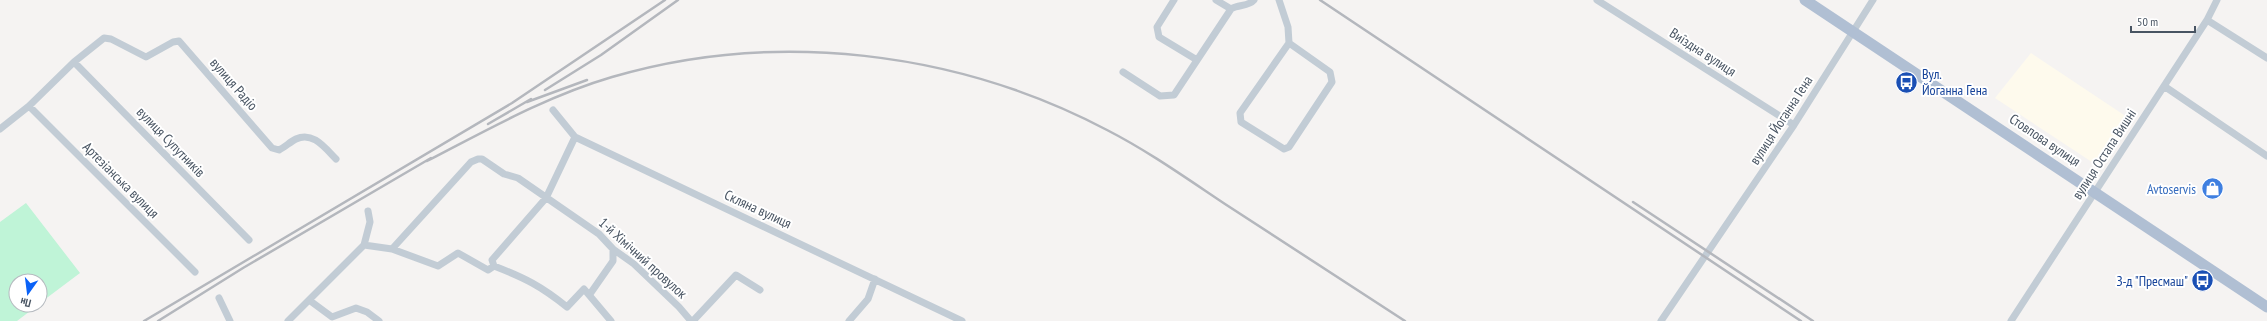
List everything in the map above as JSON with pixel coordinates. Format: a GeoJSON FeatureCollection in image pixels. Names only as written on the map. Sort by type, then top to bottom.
{"type":"FeatureCollection","features":[{"type":"Feature","properties":{"kind":"main road","name":"Стовпова вулиця"},"geometry":{"type":"LineString","coordinates":[[1806,0],[2096,192],[2267,308]]}},
{"type":"Feature","properties":{"kind":"street"},"geometry":{"type":"LineString","coordinates":[[1174,0],[1157,27],[1156,32],[1159,37],[1197,60]]}},
{"type":"Feature","properties":{"kind":"street"},"geometry":{"type":"LineString","coordinates":[[1216,0],[1231,9]]}},
{"type":"Feature","properties":{"kind":"street"},"geometry":{"type":"LineString","coordinates":[[1123,72],[1160,96],[1167,97],[1174,95],[1231,9],[1235,6],[1251,4],[1254,0]]}},
{"type":"Feature","properties":{"kind":"street"},"geometry":{"type":"LineString","coordinates":[[1279,0],[1288,27],[1288,43],[1240,113],[1241,122],[1284,149],[1289,147],[1332,82],[1330,72],[1288,43]]}},
{"type":"Feature","properties":{"kind":"street","name":"Виїздна вулиця"},"geometry":{"type":"LineString","coordinates":[[1598,0],[1794,125]]}},
{"type":"Feature","properties":{"kind":"street","name":"вулиця Йоганна Гена"},"geometry":{"type":"LineString","coordinates":[[1661,321],[1794,125],[1873,0]]}},
{"type":"Feature","properties":{"kind":"street","name":"вулиця Остапа Вишні"},"geometry":{"type":"LineString","coordinates":[[2011,321],[2207,20],[2217,0]]}},
{"type":"Feature","properties":{"kind":"street"},"geometry":{"type":"LineString","coordinates":[[2207,20],[2267,58]]}},
{"type":"Feature","properties":{"kind":"street","name":"вулиця Радіо"},"geometry":{"type":"LineString","coordinates":[[74,62],[107,38],[146,57],[173,42],[179,41],[272,148],[280,150],[295,139],[308,137],[319,141],[336,159]]}},
{"type":"Feature","properties":{"kind":"street"},"geometry":{"type":"LineString","coordinates":[[0,129],[29,106],[74,62]]}},
{"type":"Feature","properties":{"kind":"street","name":"вулиця Супутників"},"geometry":{"type":"LineString","coordinates":[[74,62],[249,240]]}},
{"type":"Feature","properties":{"kind":"street"},"geometry":{"type":"LineString","coordinates":[[2164,86],[2267,156]]}},
{"type":"Feature","properties":{"kind":"street","name":"Артезіанська вулиця"},"geometry":{"type":"LineString","coordinates":[[29,106],[195,272]]}},
{"type":"Feature","properties":{"kind":"street","name":"Скляна вулиця"},"geometry":{"type":"LineString","coordinates":[[553,110],[575,137],[961,321]]}},
{"type":"Feature","properties":{"kind":"street"},"geometry":{"type":"LineString","coordinates":[[575,137],[546,198],[492,260],[494,266],[541,286],[567,307],[584,289],[590,294],[611,321]]}},
{"type":"Feature","properties":{"kind":"street","name":"1-й Хімічний провулок"},"geometry":{"type":"LineString","coordinates":[[392,249],[471,162],[478,158],[504,174],[518,178],[599,234],[613,249],[634,264],[692,321]]}},
{"type":"Feature","properties":{"kind":"street"},"geometry":{"type":"LineString","coordinates":[[288,321],[364,245],[370,222],[368,211]]}},
{"type":"Feature","properties":{"kind":"street"},"geometry":{"type":"LineString","coordinates":[[364,245],[392,249],[438,266],[458,254],[488,270],[494,266]]}},
{"type":"Feature","properties":{"kind":"street"},"geometry":{"type":"LineString","coordinates":[[590,294],[613,260],[613,249]]}},
{"type":"Feature","properties":{"kind":"street"},"geometry":{"type":"LineString","coordinates":[[692,321],[736,275],[760,290]]}},
{"type":"Feature","properties":{"kind":"street"},"geometry":{"type":"LineString","coordinates":[[849,321],[868,299],[875,279]]}},
{"type":"Feature","properties":{"kind":"street"},"geometry":{"type":"LineString","coordinates":[[219,298],[230,321]]}},
{"type":"Feature","properties":{"kind":"street"},"geometry":{"type":"LineString","coordinates":[[309,300],[332,317],[356,308],[367,312],[379,321]]}},
{"type":"Feature","properties":{"kind":"shaded area"},"geometry":{"type":"Polygon","coordinates":[[[2031,53],[2133,121],[2101,168],[1995,98],[2031,53]]]}},
{"type":"Feature","properties":{"kind":"green space"},"geometry":{"type":"Polygon","coordinates":[[[26,203],[80,273],[48,297],[48,273],[8,273],[8,313],[28,313],[17,321],[0,321],[0,222],[26,203]]]}},
{"type":"Feature","properties":{"kind":"railway"},"geometry":{"type":"LineString","coordinates":[[144,321],[512,103],[665,0]]}},
{"type":"Feature","properties":{"kind":"railway"},"geometry":{"type":"LineString","coordinates":[[545,90],[601,55],[678,0]]}},
{"type":"Feature","properties":{"kind":"railway"},"geometry":{"type":"LineString","coordinates":[[1320,0],[1801,321]]}},
{"type":"Feature","properties":{"kind":"railway"},"geometry":{"type":"LineString","coordinates":[[427,161],[518,114],[564,94],[612,77],[674,62],[737,54],[801,52],[864,56],[927,66],[989,82],[1049,103],[1122,138],[1167,165],[1405,321]]}},
{"type":"Feature","properties":{"kind":"railway"},"geometry":{"type":"LineString","coordinates":[[527,102],[587,80]]}},
{"type":"Feature","properties":{"kind":"railway"},"geometry":{"type":"LineString","coordinates":[[488,124],[531,99]]}},
{"type":"Feature","properties":{"kind":"railway"},"geometry":{"type":"LineString","coordinates":[[158,321],[243,268],[431,158]]}},
{"type":"Feature","properties":{"kind":"railway"},"geometry":{"type":"LineString","coordinates":[[1633,202],[1813,321]]}},
{"type":"Feature","properties":{"kind":"place","name":"Вул. Йоганна Гена"},"geometry":{"type":"Point","coordinates":[1907,82]}},
{"type":"Feature","properties":{"kind":"place","name":"Avtoservis"},"geometry":{"type":"Point","coordinates":[2212,189]}},
{"type":"Feature","properties":{"kind":"place","name":"З-д \"Пресмаш\""},"geometry":{"type":"Point","coordinates":[2203,281]}}]}
